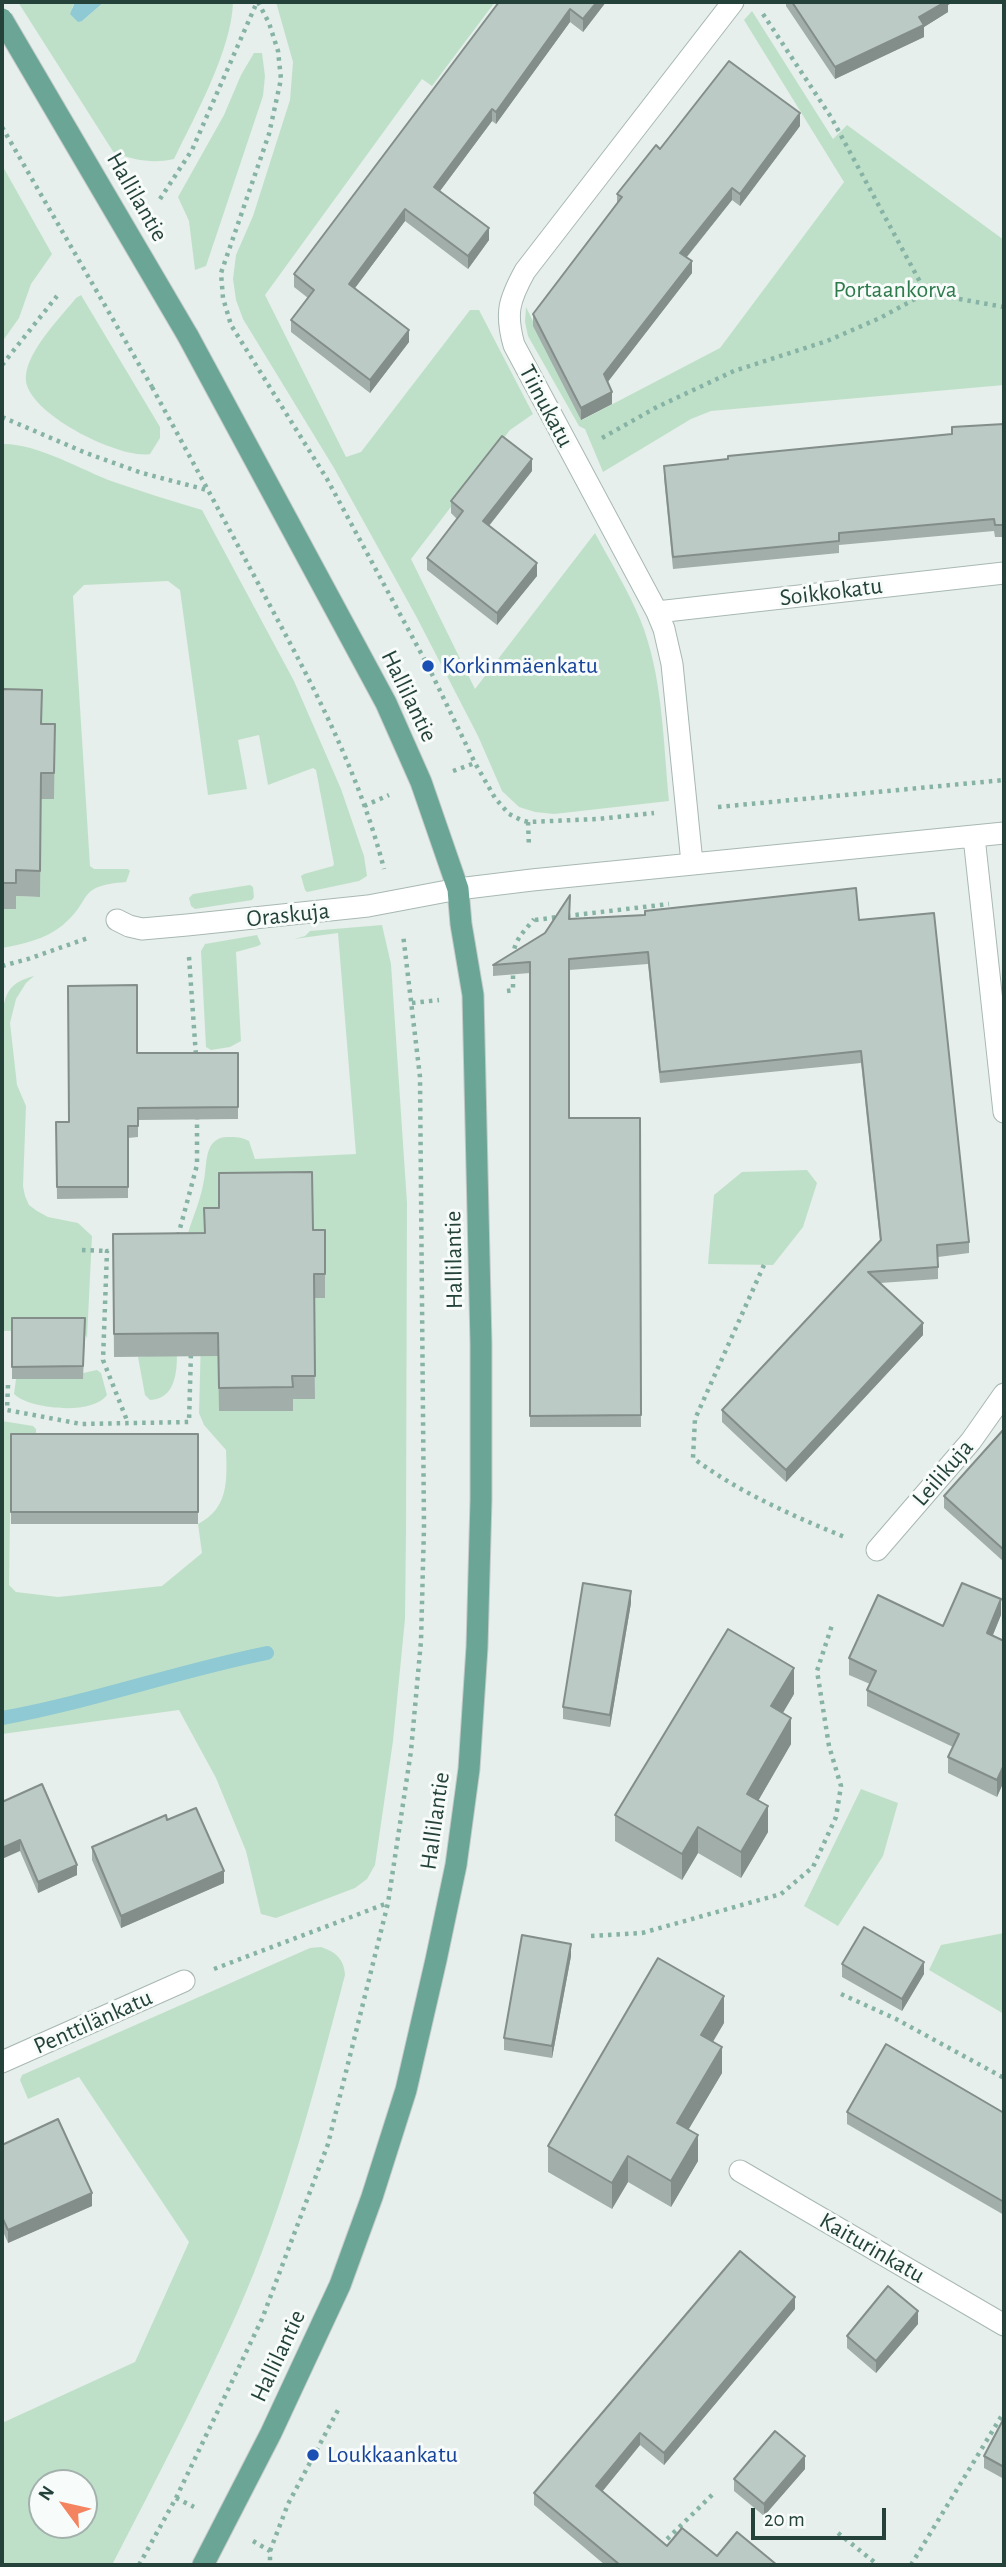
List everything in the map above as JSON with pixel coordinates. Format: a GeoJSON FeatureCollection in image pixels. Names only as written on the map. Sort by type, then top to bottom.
{"type":"FeatureCollection","features":[{"type":"Feature","properties":{"kind":"main road","name":"Hallilantie"},"geometry":{"type":"LineString","coordinates":[[2,19],[188,336],[386,703],[421,782],[458,889],[473,995],[481,1275],[477,1647],[469,1769],[456,1865],[406,2090],[340,2285],[277,2421],[203,2565]]}},
{"type":"Feature","properties":{"kind":"street","name":"Tiinukatu"},"geometry":{"type":"LineString","coordinates":[[692,863],[671,664],[664,629],[513,345],[508,309],[525,271],[733,2]]}},
{"type":"Feature","properties":{"kind":"street","name":"Soikkokatu"},"geometry":{"type":"LineString","coordinates":[[657,612],[1004,573]]}},
{"type":"Feature","properties":{"kind":"street"},"geometry":{"type":"LineString","coordinates":[[458,889],[1004,833]]}},
{"type":"Feature","properties":{"kind":"street"},"geometry":{"type":"LineString","coordinates":[[974,837],[1004,1112]]}},
{"type":"Feature","properties":{"kind":"street","name":"Oraskuja"},"geometry":{"type":"LineString","coordinates":[[123,923],[142,929],[187,925],[393,902],[458,889]]}},
{"type":"Feature","properties":{"kind":"street","name":"Leilikuja"},"geometry":{"type":"LineString","coordinates":[[877,1550],[971,1441],[1004,1394]]}},
{"type":"Feature","properties":{"kind":"street","name":"Penttilänkatu"},"geometry":{"type":"LineString","coordinates":[[2,2062],[184,1981]]}},
{"type":"Feature","properties":{"kind":"street","name":"Kaiturinkatu"},"geometry":{"type":"LineString","coordinates":[[740,2171],[1004,2325]]}},
{"type":"Feature","properties":{"kind":"path"},"geometry":{"type":"LineString","coordinates":[[160,199],[192,150],[257,2]]}},
{"type":"Feature","properties":{"kind":"path"},"geometry":{"type":"LineString","coordinates":[[257,2],[270,23],[278,51],[281,79],[269,134],[221,273],[226,307],[232,325],[346,514],[428,666],[475,763]]}},
{"type":"Feature","properties":{"kind":"path"},"geometry":{"type":"LineString","coordinates":[[762,13],[831,117],[926,293]]}},
{"type":"Feature","properties":{"kind":"path"},"geometry":{"type":"LineString","coordinates":[[2,127],[152,387],[208,490],[304,668],[354,776],[377,840],[402,928],[420,1077],[424,1527],[421,1641],[411,1751],[388,1903],[328,2144],[272,2294],[176,2498],[139,2565]]}},
{"type":"Feature","properties":{"kind":"path"},"geometry":{"type":"LineString","coordinates":[[573,455],[657,407],[734,372],[848,332],[926,293],[1004,307]]}},
{"type":"Feature","properties":{"kind":"path"},"geometry":{"type":"LineString","coordinates":[[2,365],[57,296]]}},
{"type":"Feature","properties":{"kind":"path"},"geometry":{"type":"LineString","coordinates":[[2,417],[120,465],[208,490]]}},
{"type":"Feature","properties":{"kind":"path"},"geometry":{"type":"LineString","coordinates":[[2,965],[28,959],[123,923]]}},
{"type":"Feature","properties":{"kind":"path"},"geometry":{"type":"LineString","coordinates":[[187,925],[196,1065]]}},
{"type":"Feature","properties":{"kind":"path"},"geometry":{"type":"LineString","coordinates":[[176,1242],[197,1165],[197,1102]]}},
{"type":"Feature","properties":{"kind":"path"},"geometry":{"type":"LineString","coordinates":[[82,1250],[120,1251]]}},
{"type":"Feature","properties":{"kind":"path"},"geometry":{"type":"LineString","coordinates":[[107,1251],[103,1360],[128,1423]]}},
{"type":"Feature","properties":{"kind":"path"},"geometry":{"type":"LineString","coordinates":[[764,1265],[695,1419],[693,1458],[715,1474],[785,1512],[877,1550]]}},
{"type":"Feature","properties":{"kind":"path"},"geometry":{"type":"LineString","coordinates":[[8,1385],[7,1410],[81,1424],[189,1422],[191,1347]]}},
{"type":"Feature","properties":{"kind":"path"},"geometry":{"type":"LineString","coordinates":[[591,1936],[642,1933],[781,1894],[813,1867],[836,1817],[841,1786],[829,1746],[817,1671],[833,1622]]}},
{"type":"Feature","properties":{"kind":"path"},"geometry":{"type":"LineString","coordinates":[[184,1981],[388,1903]]}},
{"type":"Feature","properties":{"kind":"path"},"geometry":{"type":"LineString","coordinates":[[841,1994],[897,2019],[1004,2078]]}},
{"type":"Feature","properties":{"kind":"path"},"geometry":{"type":"LineString","coordinates":[[270,2551],[288,2504],[338,2410]]}},
{"type":"Feature","properties":{"kind":"path"},"geometry":{"type":"LineString","coordinates":[[911,2565],[1004,2412]]}},
{"type":"Feature","properties":{"kind":"path"},"geometry":{"type":"LineString","coordinates":[[658,2548],[713,2494]]}},
{"type":"Feature","properties":{"kind":"path"},"geometry":{"type":"LineString","coordinates":[[838,2533],[878,2565]]}},
{"type":"Feature","properties":{"kind":"green space"},"geometry":{"type":"Polygon","coordinates":[[[18,2],[75,2],[72,8],[82,21],[104,2],[233,2],[231,20],[219,61],[174,159],[144,160],[114,153],[18,2]]]}},
{"type":"Feature","properties":{"kind":"green space"},"geometry":{"type":"Polygon","coordinates":[[[276,2],[495,2],[432,86],[422,79],[265,295],[346,457],[361,452],[470,310],[479,310],[533,414],[510,430],[411,559],[475,689],[595,533],[630,597],[648,640],[661,708],[669,801],[554,814],[519,807],[502,791],[478,736],[416,616],[334,468],[243,319],[236,300],[233,279],[236,255],[253,216],[290,100],[293,62],[276,2]]]}},
{"type":"Feature","properties":{"kind":"green space","name":"Portaankorva"},"geometry":{"type":"Polygon","coordinates":[[[752,11],[833,139],[847,125],[1004,240],[1004,385],[711,411],[691,419],[603,472],[585,429],[579,426],[528,336],[526,307],[582,420],[720,348],[844,182],[744,20],[752,11]]]}},
{"type":"Feature","properties":{"kind":"green space"},"geometry":{"type":"Polygon","coordinates":[[[254,53],[262,53],[265,76],[263,96],[206,266],[195,270],[189,221],[178,197],[224,115],[241,75],[254,53]]]}},
{"type":"Feature","properties":{"kind":"green space"},"geometry":{"type":"Polygon","coordinates":[[[2,165],[52,254],[31,284],[19,318],[2,342],[2,165]]]}},
{"type":"Feature","properties":{"kind":"green space"},"geometry":{"type":"Polygon","coordinates":[[[81,295],[160,427],[160,438],[150,454],[136,454],[118,449],[75,430],[55,417],[28,389],[28,365],[39,344],[81,295]]]}},
{"type":"Feature","properties":{"kind":"green space"},"geometry":{"type":"Polygon","coordinates":[[[2,444],[44,452],[114,482],[202,510],[294,681],[341,789],[364,856],[367,876],[359,881],[307,892],[305,890],[301,876],[334,864],[316,770],[313,768],[268,785],[259,735],[238,740],[247,789],[208,795],[180,590],[168,581],[84,585],[73,596],[90,866],[94,869],[130,871],[126,882],[110,884],[92,891],[73,916],[56,930],[34,940],[2,948],[2,909],[16,909],[16,896],[39,897],[41,799],[54,799],[2,715],[2,444]]]}},
{"type":"Feature","properties":{"kind":"green space"},"geometry":{"type":"Polygon","coordinates":[[[250,885],[253,887],[252,900],[195,909],[191,906],[189,898],[193,894],[250,885]]]}},
{"type":"Feature","properties":{"kind":"green space"},"geometry":{"type":"Polygon","coordinates":[[[382,925],[391,964],[407,1203],[405,1619],[393,1741],[375,1865],[367,1879],[355,1888],[276,1918],[261,1914],[246,1851],[216,1778],[179,1710],[2,1734],[2,1421],[33,1426],[36,1429],[36,1446],[11,1447],[9,1585],[16,1592],[58,1597],[162,1586],[202,1553],[198,1524],[216,1510],[221,1501],[226,1482],[226,1450],[204,1425],[199,1413],[201,1336],[292,1399],[315,1399],[314,1298],[325,1298],[219,1231],[205,1260],[188,1233],[202,1191],[210,1147],[220,1138],[228,1137],[249,1141],[255,1159],[356,1154],[338,933],[294,939],[305,936],[310,931],[382,925]]]}},
{"type":"Feature","properties":{"kind":"green space"},"geometry":{"type":"Polygon","coordinates":[[[257,935],[261,944],[236,952],[241,1041],[230,1047],[211,1050],[206,1047],[201,951],[205,944],[257,935]]]}},
{"type":"Feature","properties":{"kind":"green space"},"geometry":{"type":"Polygon","coordinates":[[[34,976],[16,999],[10,1023],[17,1085],[26,1106],[23,1186],[29,1205],[37,1211],[48,1217],[78,1223],[92,1236],[87,1338],[82,1330],[4,1331],[2,1392],[2,1017],[10,990],[19,982],[34,976]]]}},
{"type":"Feature","properties":{"kind":"green space"},"geometry":{"type":"Polygon","coordinates":[[[807,1170],[817,1183],[803,1227],[773,1265],[708,1264],[714,1195],[742,1172],[807,1170]]]}},
{"type":"Feature","properties":{"kind":"green space"},"geometry":{"type":"Polygon","coordinates":[[[177,1353],[175,1376],[170,1390],[158,1399],[150,1400],[145,1395],[138,1357],[177,1353]]]}},
{"type":"Feature","properties":{"kind":"green space"},"geometry":{"type":"Polygon","coordinates":[[[97,1370],[101,1373],[107,1395],[88,1406],[46,1406],[14,1394],[16,1379],[83,1378],[83,1373],[97,1370]]]}},
{"type":"Feature","properties":{"kind":"green space"},"geometry":{"type":"Polygon","coordinates":[[[861,1789],[898,1803],[883,1856],[838,1926],[804,1906],[861,1789]]]}},
{"type":"Feature","properties":{"kind":"green space"},"geometry":{"type":"Polygon","coordinates":[[[1004,1933],[1004,2014],[929,1970],[941,1945],[1004,1933]]]}},
{"type":"Feature","properties":{"kind":"green space"},"geometry":{"type":"Polygon","coordinates":[[[321,1947],[331,1951],[343,1965],[345,1975],[322,2061],[270,2231],[222,2345],[112,2565],[2,2565],[2,2423],[135,2362],[189,2242],[79,2077],[28,2099],[20,2080],[22,2075],[310,1948],[321,1947]]]}},
{"type":"Feature","properties":{"kind":"water"},"geometry":{"type":"Polygon","coordinates":[[[75,2],[104,2],[78,22],[70,14],[75,2]]]}},
{"type":"Feature","properties":{"kind":"building"},"geometry":{"type":"Polygon","coordinates":[[[499,2],[597,2],[583,19],[570,9],[496,112],[492,109],[434,187],[489,228],[468,256],[405,209],[349,284],[409,330],[370,380],[291,320],[314,290],[294,274],[499,2]]]}},
{"type":"Feature","properties":{"kind":"building"},"geometry":{"type":"Polygon","coordinates":[[[792,2],[945,2],[919,17],[924,25],[835,67],[792,2]]]}},
{"type":"Feature","properties":{"kind":"building"},"geometry":{"type":"Polygon","coordinates":[[[729,61],[800,113],[740,194],[732,188],[680,253],[692,261],[604,374],[612,392],[581,408],[533,314],[622,197],[617,194],[656,145],[660,149],[729,61]]]}},
{"type":"Feature","properties":{"kind":"building"},"geometry":{"type":"Polygon","coordinates":[[[1004,424],[1004,525],[995,525],[994,519],[839,533],[839,541],[673,557],[664,466],[728,459],[728,456],[952,434],[952,427],[1004,424]]]}},
{"type":"Feature","properties":{"kind":"building"},"geometry":{"type":"Polygon","coordinates":[[[502,436],[532,459],[483,521],[537,563],[497,613],[427,558],[463,511],[451,501],[502,436]]]}},
{"type":"Feature","properties":{"kind":"building"},"geometry":{"type":"Polygon","coordinates":[[[2,689],[42,690],[41,724],[55,724],[54,773],[41,773],[40,871],[16,870],[16,883],[2,883],[2,689]]]}},
{"type":"Feature","properties":{"kind":"building"},"geometry":{"type":"Polygon","coordinates":[[[856,888],[859,920],[934,913],[969,1242],[937,1245],[938,1267],[868,1272],[923,1323],[786,1470],[722,1410],[881,1240],[861,1051],[660,1072],[648,952],[569,959],[569,1118],[640,1118],[641,1415],[530,1416],[530,962],[493,965],[545,933],[570,895],[569,919],[645,915],[645,911],[856,888]]]}},
{"type":"Feature","properties":{"kind":"building"},"geometry":{"type":"Polygon","coordinates":[[[137,985],[137,1053],[238,1053],[238,1107],[138,1108],[138,1126],[128,1126],[128,1187],[57,1187],[56,1122],[69,1122],[68,986],[137,985]]]}},
{"type":"Feature","properties":{"kind":"building"},"geometry":{"type":"Polygon","coordinates":[[[312,1172],[313,1230],[325,1230],[325,1274],[314,1274],[315,1376],[292,1376],[293,1387],[219,1388],[218,1333],[114,1334],[113,1234],[205,1233],[204,1208],[219,1208],[219,1173],[312,1172]]]}},
{"type":"Feature","properties":{"kind":"building"},"geometry":{"type":"Polygon","coordinates":[[[12,1318],[85,1318],[83,1366],[12,1367],[12,1318]]]}},
{"type":"Feature","properties":{"kind":"building"},"geometry":{"type":"Polygon","coordinates":[[[1004,1429],[1004,1550],[944,1496],[1004,1429]]]}},
{"type":"Feature","properties":{"kind":"building"},"geometry":{"type":"Polygon","coordinates":[[[11,1434],[198,1434],[198,1512],[11,1512],[11,1434]]]}},
{"type":"Feature","properties":{"kind":"building"},"geometry":{"type":"Polygon","coordinates":[[[583,1583],[631,1591],[610,1715],[563,1707],[583,1583]]]}},
{"type":"Feature","properties":{"kind":"building"},"geometry":{"type":"Polygon","coordinates":[[[962,1583],[1001,1599],[987,1633],[1004,1641],[1004,1765],[997,1780],[948,1757],[959,1734],[867,1690],[876,1671],[849,1658],[878,1595],[943,1626],[962,1583]]]}},
{"type":"Feature","properties":{"kind":"building"},"geometry":{"type":"Polygon","coordinates":[[[728,1629],[794,1668],[771,1706],[791,1718],[747,1794],[768,1806],[741,1852],[698,1827],[682,1854],[615,1815],[728,1629]]]}},
{"type":"Feature","properties":{"kind":"building"},"geometry":{"type":"Polygon","coordinates":[[[42,1784],[77,1865],[38,1882],[20,1840],[2,1848],[2,1802],[42,1784]]]}},
{"type":"Feature","properties":{"kind":"building"},"geometry":{"type":"Polygon","coordinates":[[[196,1808],[224,1871],[121,1916],[92,1847],[166,1815],[167,1820],[196,1808]]]}},
{"type":"Feature","properties":{"kind":"building"},"geometry":{"type":"Polygon","coordinates":[[[864,1927],[924,1962],[902,1999],[842,1964],[864,1927]]]}},
{"type":"Feature","properties":{"kind":"building"},"geometry":{"type":"Polygon","coordinates":[[[522,1935],[571,1944],[552,2046],[504,2038],[522,1935]]]}},
{"type":"Feature","properties":{"kind":"building"},"geometry":{"type":"Polygon","coordinates":[[[658,1958],[724,1996],[701,2035],[722,2047],[677,2123],[698,2135],[671,2181],[628,2156],[612,2183],[548,2146],[658,1958]]]}},
{"type":"Feature","properties":{"kind":"building"},"geometry":{"type":"Polygon","coordinates":[[[886,2044],[1004,2113],[1004,2202],[847,2112],[886,2044]]]}},
{"type":"Feature","properties":{"kind":"building"},"geometry":{"type":"Polygon","coordinates":[[[58,2119],[92,2193],[8,2230],[2,2217],[2,2145],[58,2119]]]}},
{"type":"Feature","properties":{"kind":"building"},"geometry":{"type":"Polygon","coordinates":[[[740,2251],[795,2297],[664,2453],[640,2433],[596,2486],[667,2546],[682,2528],[717,2556],[737,2532],[777,2565],[620,2565],[534,2493],[740,2251]]]}},
{"type":"Feature","properties":{"kind":"building"},"geometry":{"type":"Polygon","coordinates":[[[888,2286],[918,2311],[876,2361],[847,2336],[888,2286]]]}},
{"type":"Feature","properties":{"kind":"building"},"geometry":{"type":"Polygon","coordinates":[[[1004,2418],[1004,2467],[984,2456],[1004,2418]]]}},
{"type":"Feature","properties":{"kind":"building"},"geometry":{"type":"Polygon","coordinates":[[[775,2431],[805,2456],[764,2504],[734,2479],[775,2431]]]}},
{"type":"Feature","properties":{"kind":"waterway"},"geometry":{"type":"LineString","coordinates":[[2,1718],[68,1704],[267,1653]]}},
{"type":"Feature","properties":{"kind":"place","name":"Korkinmäenkatu"},"geometry":{"type":"Point","coordinates":[428,666]}},
{"type":"Feature","properties":{"kind":"place","name":"Loukkaankatu"},"geometry":{"type":"Point","coordinates":[313,2455]}}]}
